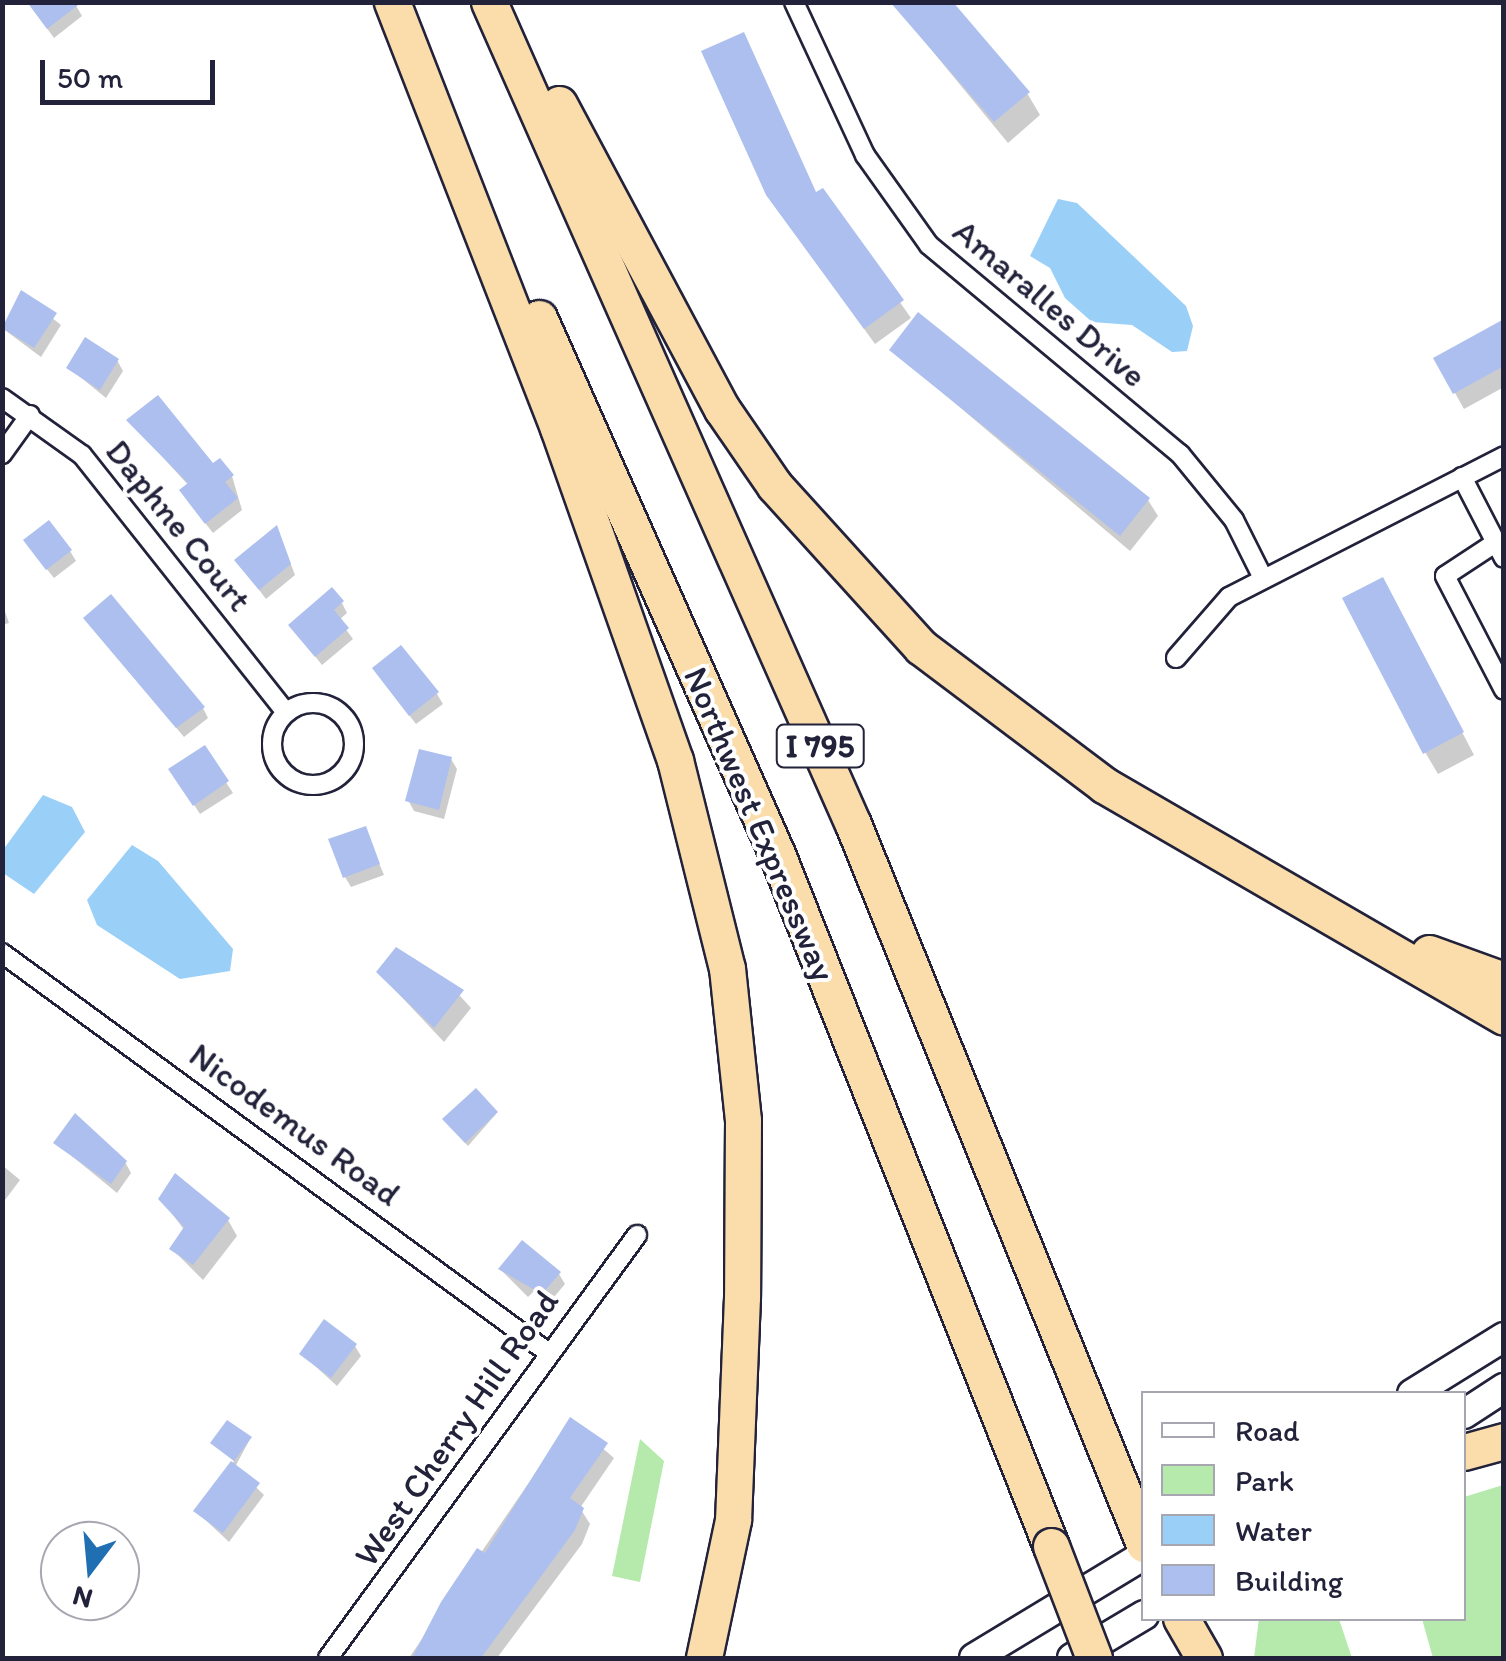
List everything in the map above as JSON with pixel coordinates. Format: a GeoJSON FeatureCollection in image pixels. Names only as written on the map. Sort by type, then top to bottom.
{"type":"FeatureCollection","features":[{"type":"Feature","properties":{"kind":"highway","name":"Northwest Expressway"},"geometry":{"type":"LineString","coordinates":[[394,2],[777,854],[1043,1551],[1094,1658]]}},
{"type":"Feature","properties":{"kind":"highway"},"geometry":{"type":"LineString","coordinates":[[394,2],[675,760],[728,968],[743,1120],[742,1297],[733,1520],[704,1658]]}},
{"type":"Feature","properties":{"kind":"highway","name":"I 795"},"geometry":{"type":"LineString","coordinates":[[489,2],[838,788],[1141,1536]]}},
{"type":"Feature","properties":{"kind":"highway"},"geometry":{"type":"LineString","coordinates":[[508,2],[688,354],[825,546],[921,646],[1050,749],[1504,1017]]}},
{"type":"Feature","properties":{"kind":"highway"},"geometry":{"type":"LineString","coordinates":[[1284,887],[1504,980]]}},
{"type":"Feature","properties":{"kind":"highway"},"geometry":{"type":"LineString","coordinates":[[1466,1451],[1504,1441]]}},
{"type":"Feature","properties":{"kind":"highway"},"geometry":{"type":"LineString","coordinates":[[1043,1551],[1072,1658]]}},
{"type":"Feature","properties":{"kind":"highway"},"geometry":{"type":"LineString","coordinates":[[1174,1621],[1198,1658]]}},
{"type":"Feature","properties":{"kind":"highway"},"geometry":{"type":"LineString","coordinates":[[1182,1621],[1198,1658]]}},
{"type":"Feature","properties":{"kind":"main road"},"geometry":{"type":"LineString","coordinates":[[1417,1391],[1504,1337]]}},
{"type":"Feature","properties":{"kind":"main road"},"geometry":{"type":"LineString","coordinates":[[1466,1413],[1504,1388]]}},
{"type":"Feature","properties":{"kind":"main road"},"geometry":{"type":"LineString","coordinates":[[974,1658],[1141,1557]]}},
{"type":"Feature","properties":{"kind":"main road"},"geometry":{"type":"LineString","coordinates":[[1072,1658],[1141,1617]]}},
{"type":"Feature","properties":{"kind":"street","name":"Amaralles Drive"},"geometry":{"type":"LineString","coordinates":[[794,2],[865,154],[929,246],[1180,454],[1234,520],[1262,578]]}},
{"type":"Feature","properties":{"kind":"street","name":"Daphne Court"},"geometry":{"type":"LineString","coordinates":[[2,398],[82,454],[286,712]]}},
{"type":"Feature","properties":{"kind":"street"},"geometry":{"type":"LineString","coordinates":[[2,454],[30,414]]}},
{"type":"Feature","properties":{"kind":"street"},"geometry":{"type":"LineString","coordinates":[[1176,658],[1230,597],[1504,456]]}},
{"type":"Feature","properties":{"kind":"street"},"geometry":{"type":"LineString","coordinates":[[1462,477],[1498,552],[1445,576],[1504,690]]}},
{"type":"Feature","properties":{"kind":"street"},"geometry":{"type":"LineString","coordinates":[[312,702],[342,714],[354,749],[339,776],[308,785],[284,773],[272,738],[286,712],[312,702]]}},
{"type":"Feature","properties":{"kind":"street","name":"Nicodemus Road"},"geometry":{"type":"LineString","coordinates":[[2,953],[546,1351]]}},
{"type":"Feature","properties":{"kind":"street","name":"West Cherry Hill Road"},"geometry":{"type":"LineString","coordinates":[[328,1658],[546,1351],[637,1234]]}},
{"type":"Feature","properties":{"kind":"green space"},"geometry":{"type":"Polygon","coordinates":[[[640,1439],[664,1461],[640,1582],[612,1576],[640,1439]]]}},
{"type":"Feature","properties":{"kind":"green space"},"geometry":{"type":"Polygon","coordinates":[[[1503,1485],[1503,1658],[1433,1658],[1423,1621],[1466,1621],[1466,1496],[1503,1485]]]}},
{"type":"Feature","properties":{"kind":"green space"},"geometry":{"type":"Polygon","coordinates":[[[1259,1621],[1340,1621],[1352,1658],[1254,1658],[1259,1621]]]}},
{"type":"Feature","properties":{"kind":"water"},"geometry":{"type":"Polygon","coordinates":[[[1058,199],[1077,203],[1186,306],[1193,326],[1187,351],[1172,352],[1132,325],[1092,322],[1065,298],[1050,268],[1030,256],[1058,199]]]}},
{"type":"Feature","properties":{"kind":"water"},"geometry":{"type":"Polygon","coordinates":[[[43,795],[72,807],[85,832],[34,894],[3,873],[3,850],[43,795]]]}},
{"type":"Feature","properties":{"kind":"water"},"geometry":{"type":"Polygon","coordinates":[[[132,845],[158,861],[233,949],[230,971],[180,979],[97,925],[87,900],[132,845]]]}},
{"type":"Feature","properties":{"kind":"building"},"geometry":{"type":"Polygon","coordinates":[[[27,2],[82,2],[47,29],[27,2]]]}},
{"type":"Feature","properties":{"kind":"building"},"geometry":{"type":"Polygon","coordinates":[[[890,2],[953,2],[1030,92],[994,122],[890,2]]]}},
{"type":"Feature","properties":{"kind":"building"},"geometry":{"type":"Polygon","coordinates":[[[744,32],[816,192],[823,188],[904,300],[864,329],[766,195],[701,51],[744,32]]]}},
{"type":"Feature","properties":{"kind":"building"},"geometry":{"type":"Polygon","coordinates":[[[21,290],[57,313],[34,348],[2,328],[21,290]]]}},
{"type":"Feature","properties":{"kind":"building"},"geometry":{"type":"Polygon","coordinates":[[[918,312],[1150,498],[1120,536],[889,350],[918,312]]]}},
{"type":"Feature","properties":{"kind":"building"},"geometry":{"type":"Polygon","coordinates":[[[1504,319],[1504,366],[1453,394],[1433,358],[1504,319]]]}},
{"type":"Feature","properties":{"kind":"building"},"geometry":{"type":"Polygon","coordinates":[[[85,337],[119,359],[100,390],[66,368],[85,337]]]}},
{"type":"Feature","properties":{"kind":"building"},"geometry":{"type":"Polygon","coordinates":[[[158,395],[213,463],[220,458],[234,475],[225,482],[238,498],[205,524],[179,490],[188,483],[126,420],[158,395]]]}},
{"type":"Feature","properties":{"kind":"building"},"geometry":{"type":"Polygon","coordinates":[[[49,520],[72,550],[46,570],[23,540],[49,520]]]}},
{"type":"Feature","properties":{"kind":"building"},"geometry":{"type":"Polygon","coordinates":[[[277,525],[291,564],[259,590],[234,560],[277,525]]]}},
{"type":"Feature","properties":{"kind":"building"},"geometry":{"type":"Polygon","coordinates":[[[1383,577],[1464,732],[1423,754],[1342,598],[1383,577]]]}},
{"type":"Feature","properties":{"kind":"building"},"geometry":{"type":"Polygon","coordinates":[[[332,587],[344,601],[334,610],[349,628],[315,657],[288,625],[332,587]]]}},
{"type":"Feature","properties":{"kind":"building"},"geometry":{"type":"Polygon","coordinates":[[[111,594],[205,707],[176,728],[83,618],[111,594]]]}},
{"type":"Feature","properties":{"kind":"building"},"geometry":{"type":"Polygon","coordinates":[[[401,645],[439,692],[409,716],[372,668],[401,645]]]}},
{"type":"Feature","properties":{"kind":"building"},"geometry":{"type":"Polygon","coordinates":[[[205,745],[229,781],[193,806],[168,769],[205,745]]]}},
{"type":"Feature","properties":{"kind":"building"},"geometry":{"type":"Polygon","coordinates":[[[419,749],[452,757],[439,810],[405,801],[419,749]]]}},
{"type":"Feature","properties":{"kind":"building"},"geometry":{"type":"Polygon","coordinates":[[[366,826],[380,864],[343,878],[328,839],[366,826]]]}},
{"type":"Feature","properties":{"kind":"building"},"geometry":{"type":"Polygon","coordinates":[[[396,947],[464,990],[434,1028],[376,972],[396,947]]]}},
{"type":"Feature","properties":{"kind":"building"},"geometry":{"type":"Polygon","coordinates":[[[476,1088],[498,1112],[465,1143],[442,1119],[476,1088]]]}},
{"type":"Feature","properties":{"kind":"building"},"geometry":{"type":"Polygon","coordinates":[[[75,1113],[127,1161],[111,1184],[53,1143],[75,1113]]]}},
{"type":"Feature","properties":{"kind":"building"},"geometry":{"type":"Polygon","coordinates":[[[175,1173],[230,1218],[193,1265],[169,1249],[184,1227],[158,1199],[175,1173]]]}},
{"type":"Feature","properties":{"kind":"building"},"geometry":{"type":"Polygon","coordinates":[[[522,1240],[561,1272],[542,1294],[498,1269],[522,1240]]]}},
{"type":"Feature","properties":{"kind":"building"},"geometry":{"type":"Polygon","coordinates":[[[324,1319],[357,1344],[331,1378],[299,1354],[324,1319]]]}},
{"type":"Feature","properties":{"kind":"building"},"geometry":{"type":"Polygon","coordinates":[[[570,1417],[608,1443],[570,1498],[584,1508],[575,1530],[481,1658],[412,1658],[441,1602],[477,1548],[485,1553],[570,1417]]]}},
{"type":"Feature","properties":{"kind":"building"},"geometry":{"type":"Polygon","coordinates":[[[227,1420],[252,1437],[234,1461],[210,1443],[227,1420]]]}},
{"type":"Feature","properties":{"kind":"building"},"geometry":{"type":"Polygon","coordinates":[[[231,1461],[260,1483],[223,1533],[193,1511],[231,1461]]]}}]}
